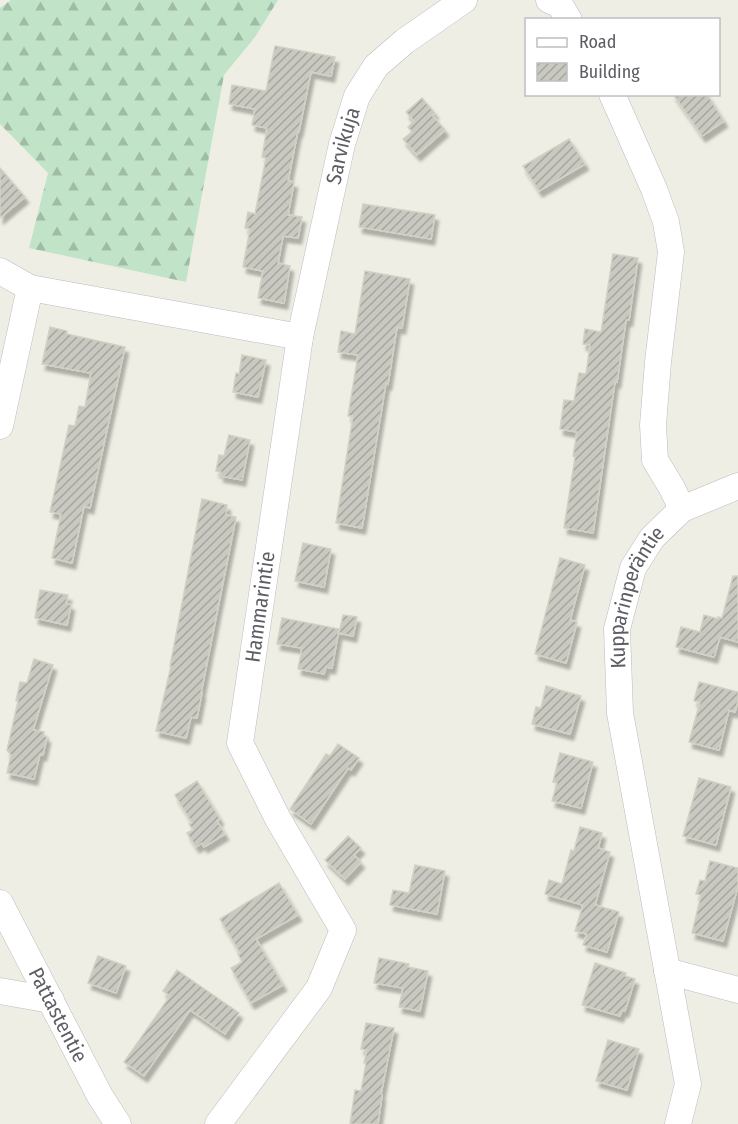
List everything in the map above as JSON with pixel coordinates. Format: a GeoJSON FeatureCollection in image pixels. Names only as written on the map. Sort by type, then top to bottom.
{"type":"FeatureCollection","features":[{"type":"Feature","properties":{"kind":"street","name":"Sarvikuja"},"geometry":{"type":"LineString","coordinates":[[300,336],[342,144],[357,96],[376,66],[405,41],[464,0]]}},
{"type":"Feature","properties":{"kind":"street"},"geometry":{"type":"LineString","coordinates":[[549,0],[560,5],[568,18]]}},
{"type":"Feature","properties":{"kind":"street","name":"Kupparinperäntie"},"geometry":{"type":"LineString","coordinates":[[613,96],[654,189],[666,222],[671,252],[652,425],[655,460],[682,510],[652,538],[633,568],[617,629],[620,713],[688,1084],[678,1124]]}},
{"type":"Feature","properties":{"kind":"street"},"geometry":{"type":"LineString","coordinates":[[0,271],[30,288],[300,336]]}},
{"type":"Feature","properties":{"kind":"street"},"geometry":{"type":"LineString","coordinates":[[0,426],[30,288]]}},
{"type":"Feature","properties":{"kind":"street","name":"Hammarintie"},"geometry":{"type":"LineString","coordinates":[[218,1124],[319,987],[343,930],[278,819],[240,743],[300,336]]}},
{"type":"Feature","properties":{"kind":"street"},"geometry":{"type":"LineString","coordinates":[[682,510],[738,486]]}},
{"type":"Feature","properties":{"kind":"street","name":"Pattastentie"},"geometry":{"type":"LineString","coordinates":[[0,903],[100,1096],[118,1124]]}},
{"type":"Feature","properties":{"kind":"street"},"geometry":{"type":"LineString","coordinates":[[667,971],[738,990]]}},
{"type":"Feature","properties":{"kind":"street"},"geometry":{"type":"LineString","coordinates":[[0,991],[51,1000]]}},
{"type":"Feature","properties":{"kind":"green space"},"geometry":{"type":"Polygon","coordinates":[[[11,0],[278,0],[255,37],[224,75],[186,282],[29,248],[48,173],[0,124],[0,8],[11,0]]]}},
{"type":"Feature","properties":{"kind":"building"},"geometry":{"type":"Polygon","coordinates":[[[275,46],[335,57],[331,76],[311,72],[298,130],[288,181],[294,182],[288,215],[302,217],[298,238],[283,236],[278,263],[290,266],[284,303],[258,298],[263,271],[243,267],[250,229],[245,228],[248,212],[255,214],[266,158],[262,157],[267,128],[252,125],[255,109],[229,104],[232,85],[266,91],[275,46]]]}},
{"type":"Feature","properties":{"kind":"building"},"geometry":{"type":"Polygon","coordinates":[[[674,96],[708,96],[724,121],[702,136],[674,96]]]}},
{"type":"Feature","properties":{"kind":"building"},"geometry":{"type":"Polygon","coordinates":[[[422,98],[435,113],[432,115],[445,130],[417,155],[403,139],[412,132],[408,127],[414,121],[406,112],[422,98]]]}},
{"type":"Feature","properties":{"kind":"building"},"geometry":{"type":"Polygon","coordinates":[[[569,139],[585,164],[539,191],[523,166],[569,139]]]}},
{"type":"Feature","properties":{"kind":"building"},"geometry":{"type":"Polygon","coordinates":[[[0,168],[25,197],[0,218],[0,168]]]}},
{"type":"Feature","properties":{"kind":"building"},"geometry":{"type":"Polygon","coordinates":[[[363,204],[435,215],[431,239],[359,227],[363,204]]]}},
{"type":"Feature","properties":{"kind":"building"},"geometry":{"type":"Polygon","coordinates":[[[613,254],[638,258],[629,320],[626,320],[617,382],[615,381],[593,533],[564,528],[577,432],[560,429],[564,400],[574,401],[579,373],[586,374],[590,345],[583,344],[585,329],[601,332],[613,254]]]}},
{"type":"Feature","properties":{"kind":"building"},"geometry":{"type":"Polygon","coordinates":[[[365,271],[410,279],[402,328],[397,327],[388,384],[386,383],[362,528],[336,523],[353,416],[348,416],[358,355],[338,352],[341,331],[355,334],[365,271]]]}},
{"type":"Feature","properties":{"kind":"building"},"geometry":{"type":"Polygon","coordinates":[[[50,327],[67,331],[67,334],[125,347],[90,508],[84,506],[72,563],[52,558],[61,514],[50,512],[69,425],[75,426],[79,406],[85,407],[91,373],[42,364],[50,327]]]}},
{"type":"Feature","properties":{"kind":"building"},"geometry":{"type":"Polygon","coordinates":[[[242,355],[266,360],[258,397],[233,392],[242,355]]]}},
{"type":"Feature","properties":{"kind":"building"},"geometry":{"type":"Polygon","coordinates":[[[229,435],[250,440],[242,480],[220,476],[221,472],[216,471],[219,455],[224,456],[229,435]]]}},
{"type":"Feature","properties":{"kind":"building"},"geometry":{"type":"Polygon","coordinates":[[[202,499],[227,505],[226,515],[236,517],[197,718],[191,717],[186,738],[156,731],[171,666],[202,499]]]}},
{"type":"Feature","properties":{"kind":"building"},"geometry":{"type":"Polygon","coordinates":[[[303,543],[331,549],[324,587],[295,581],[303,543]]]}},
{"type":"Feature","properties":{"kind":"building"},"geometry":{"type":"Polygon","coordinates":[[[560,558],[585,565],[570,620],[577,622],[566,663],[535,654],[560,558]]]}},
{"type":"Feature","properties":{"kind":"building"},"geometry":{"type":"Polygon","coordinates":[[[733,576],[738,576],[738,642],[720,637],[714,657],[676,647],[681,627],[700,632],[704,615],[722,618],[733,576]]]}},
{"type":"Feature","properties":{"kind":"building"},"geometry":{"type":"Polygon","coordinates":[[[40,590],[68,595],[66,603],[71,605],[67,625],[35,618],[40,590]]]}},
{"type":"Feature","properties":{"kind":"building"},"geometry":{"type":"Polygon","coordinates":[[[343,615],[357,617],[353,636],[339,633],[343,615]]]}},
{"type":"Feature","properties":{"kind":"building"},"geometry":{"type":"Polygon","coordinates":[[[282,618],[339,629],[332,668],[326,667],[324,674],[298,669],[302,648],[277,644],[282,618]]]}},
{"type":"Feature","properties":{"kind":"building"},"geometry":{"type":"Polygon","coordinates":[[[34,659],[53,665],[33,730],[44,732],[44,736],[47,737],[34,779],[7,773],[11,755],[7,750],[20,682],[27,683],[34,659]]]}},
{"type":"Feature","properties":{"kind":"building"},"geometry":{"type":"Polygon","coordinates":[[[699,682],[738,692],[735,712],[729,710],[719,750],[689,742],[700,702],[694,701],[699,682]]]}},
{"type":"Feature","properties":{"kind":"building"},"geometry":{"type":"Polygon","coordinates":[[[546,686],[581,696],[570,734],[532,724],[536,707],[541,708],[546,686]]]}},
{"type":"Feature","properties":{"kind":"building"},"geometry":{"type":"Polygon","coordinates":[[[338,744],[359,758],[351,770],[348,768],[311,824],[290,809],[326,754],[330,756],[338,744]]]}},
{"type":"Feature","properties":{"kind":"building"},"geometry":{"type":"Polygon","coordinates":[[[560,753],[593,762],[581,808],[552,801],[557,783],[553,782],[560,753]]]}},
{"type":"Feature","properties":{"kind":"building"},"geometry":{"type":"Polygon","coordinates":[[[699,778],[731,787],[716,845],[683,836],[699,778]]]}},
{"type":"Feature","properties":{"kind":"building"},"geometry":{"type":"Polygon","coordinates":[[[197,781],[220,819],[217,821],[225,834],[204,847],[202,843],[196,847],[187,833],[193,830],[189,824],[192,823],[175,795],[197,781]]]}},
{"type":"Feature","properties":{"kind":"building"},"geometry":{"type":"Polygon","coordinates":[[[580,827],[602,833],[598,848],[610,852],[595,905],[619,912],[607,952],[583,945],[587,934],[575,931],[583,905],[545,894],[549,880],[562,884],[580,827]]]}},
{"type":"Feature","properties":{"kind":"building"},"geometry":{"type":"Polygon","coordinates":[[[348,836],[361,848],[354,855],[361,862],[345,879],[325,860],[348,836]]]}},
{"type":"Feature","properties":{"kind":"building"},"geometry":{"type":"Polygon","coordinates":[[[710,861],[738,868],[738,886],[723,941],[692,933],[701,895],[696,894],[700,880],[705,881],[710,861]]]}},
{"type":"Feature","properties":{"kind":"building"},"geometry":{"type":"Polygon","coordinates":[[[415,865],[445,871],[437,914],[390,905],[393,890],[409,893],[415,865]]]}},
{"type":"Feature","properties":{"kind":"building"},"geometry":{"type":"Polygon","coordinates":[[[279,883],[298,915],[256,939],[283,985],[251,1003],[231,968],[242,962],[238,954],[240,953],[220,919],[279,883]]]}},
{"type":"Feature","properties":{"kind":"building"},"geometry":{"type":"Polygon","coordinates":[[[98,956],[126,966],[116,993],[88,983],[98,956]]]}},
{"type":"Feature","properties":{"kind":"building"},"geometry":{"type":"Polygon","coordinates":[[[379,958],[409,964],[408,967],[428,971],[420,1011],[399,1007],[403,988],[374,983],[379,958]]]}},
{"type":"Feature","properties":{"kind":"building"},"geometry":{"type":"Polygon","coordinates":[[[595,963],[626,973],[625,976],[635,979],[625,1011],[622,1010],[620,1016],[582,1005],[595,963]]]}},
{"type":"Feature","properties":{"kind":"building"},"geometry":{"type":"Polygon","coordinates":[[[177,970],[239,1013],[225,1034],[190,1010],[144,1076],[124,1062],[170,996],[163,991],[177,970]]]}},
{"type":"Feature","properties":{"kind":"building"},"geometry":{"type":"Polygon","coordinates":[[[366,1023],[394,1028],[381,1094],[378,1124],[350,1124],[355,1090],[361,1091],[366,1063],[364,1063],[367,1050],[361,1049],[366,1023]]]}},
{"type":"Feature","properties":{"kind":"building"},"geometry":{"type":"Polygon","coordinates":[[[608,1040],[639,1049],[627,1090],[596,1081],[608,1040]]]}}]}
